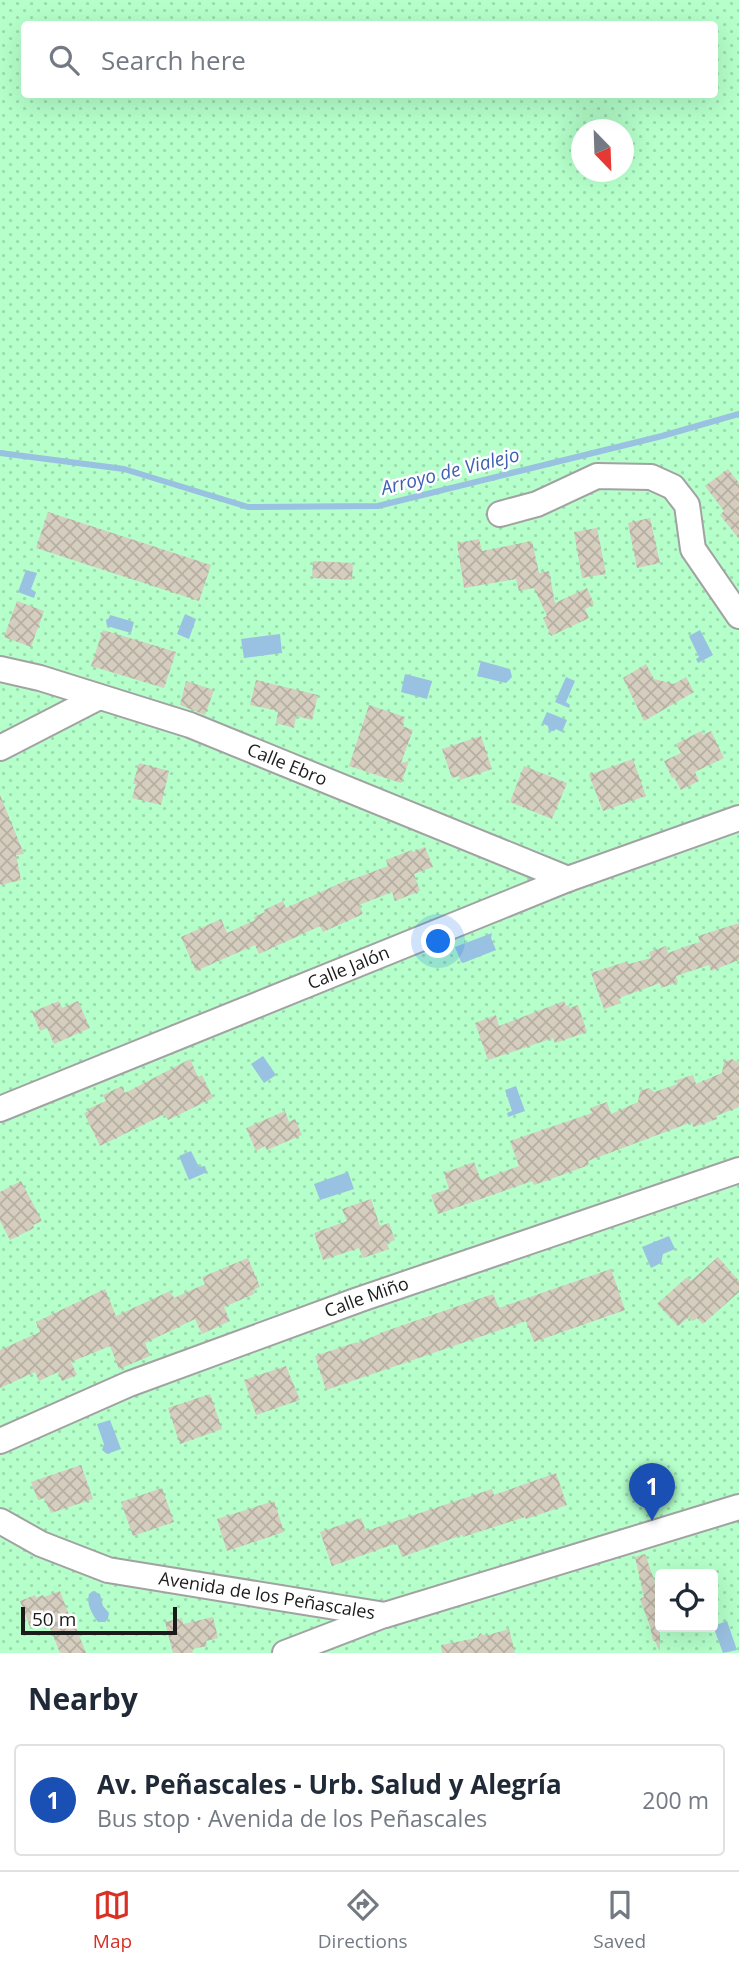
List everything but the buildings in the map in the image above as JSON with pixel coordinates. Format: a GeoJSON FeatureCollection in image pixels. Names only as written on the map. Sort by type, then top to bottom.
{"type":"FeatureCollection","features":[{"type":"Feature","properties":{"kind":"street"},"geometry":{"type":"LineString","coordinates":[[500,514],[537,504],[597,476],[651,477],[673,487],[687,505],[693,549],[739,616]]}},
{"type":"Feature","properties":{"kind":"street","name":"Calle Ebro"},"geometry":{"type":"LineString","coordinates":[[0,669],[40,678],[190,725],[568,878]]}},
{"type":"Feature","properties":{"kind":"street"},"geometry":{"type":"LineString","coordinates":[[0,748],[99,697]]}},
{"type":"Feature","properties":{"kind":"street","name":"Calle Jalón"},"geometry":{"type":"LineString","coordinates":[[0,1108],[568,878],[739,818]]}},
{"type":"Feature","properties":{"kind":"street","name":"Calle Miño"},"geometry":{"type":"LineString","coordinates":[[0,1441],[129,1384],[345,1305],[739,1170]]}},
{"type":"Feature","properties":{"kind":"street","name":"Avenida de los Peñascales"},"geometry":{"type":"LineString","coordinates":[[0,1521],[41,1544],[108,1570],[385,1615],[739,1507]]}},
{"type":"Feature","properties":{"kind":"street"},"geometry":{"type":"LineString","coordinates":[[285,1653],[385,1615]]}},
{"type":"Feature","properties":{"kind":"green space"},"geometry":{"type":"Polygon","coordinates":[[[0,0],[739,0],[739,1653],[0,1653],[0,0]]]}},
{"type":"Feature","properties":{"kind":"water"},"geometry":{"type":"Polygon","coordinates":[[[26,570],[37,573],[31,589],[36,592],[34,598],[18,592],[26,570]]]}},
{"type":"Feature","properties":{"kind":"water"},"geometry":{"type":"Polygon","coordinates":[[[185,614],[196,619],[189,639],[177,634],[185,614]]]}},
{"type":"Feature","properties":{"kind":"water"},"geometry":{"type":"Polygon","coordinates":[[[110,615],[134,622],[131,633],[107,626],[106,620],[110,615]]]}},
{"type":"Feature","properties":{"kind":"water"},"geometry":{"type":"Polygon","coordinates":[[[700,630],[713,655],[698,663],[696,659],[699,657],[689,636],[700,630]]]}},
{"type":"Feature","properties":{"kind":"water"},"geometry":{"type":"Polygon","coordinates":[[[280,634],[282,653],[244,658],[241,639],[280,634]]]}},
{"type":"Feature","properties":{"kind":"water"},"geometry":{"type":"Polygon","coordinates":[[[481,661],[510,669],[512,677],[506,683],[477,676],[481,661]]]}},
{"type":"Feature","properties":{"kind":"water"},"geometry":{"type":"Polygon","coordinates":[[[405,674],[432,681],[427,699],[401,692],[405,674]]]}},
{"type":"Feature","properties":{"kind":"water"},"geometry":{"type":"Polygon","coordinates":[[[566,677],[575,681],[566,702],[570,705],[569,708],[555,702],[566,677]]]}},
{"type":"Feature","properties":{"kind":"water"},"geometry":{"type":"Polygon","coordinates":[[[547,712],[567,720],[562,732],[556,729],[549,731],[548,726],[542,723],[547,712]]]}},
{"type":"Feature","properties":{"kind":"water"},"geometry":{"type":"Polygon","coordinates":[[[492,933],[491,938],[496,950],[461,962],[455,947],[492,933]]]}},
{"type":"Feature","properties":{"kind":"water"},"geometry":{"type":"Polygon","coordinates":[[[263,1056],[276,1075],[264,1083],[251,1064],[263,1056]]]}},
{"type":"Feature","properties":{"kind":"water"},"geometry":{"type":"Polygon","coordinates":[[[516,1086],[525,1111],[508,1117],[507,1113],[512,1111],[505,1090],[516,1086]]]}},
{"type":"Feature","properties":{"kind":"water"},"geometry":{"type":"Polygon","coordinates":[[[191,1151],[199,1167],[205,1166],[207,1172],[189,1180],[179,1156],[191,1151]]]}},
{"type":"Feature","properties":{"kind":"water"},"geometry":{"type":"Polygon","coordinates":[[[348,1172],[354,1189],[320,1200],[314,1184],[348,1172]]]}},
{"type":"Feature","properties":{"kind":"water"},"geometry":{"type":"Polygon","coordinates":[[[669,1236],[675,1249],[663,1254],[661,1263],[651,1268],[642,1247],[669,1236]]]}},
{"type":"Feature","properties":{"kind":"water"},"geometry":{"type":"Polygon","coordinates":[[[110,1420],[121,1449],[107,1454],[102,1450],[104,1444],[97,1424],[110,1420]]]}},
{"type":"Feature","properties":{"kind":"water"},"geometry":{"type":"Polygon","coordinates":[[[93,1591],[100,1594],[103,1606],[109,1613],[105,1622],[98,1622],[90,1609],[88,1598],[93,1591]]]}},
{"type":"Feature","properties":{"kind":"water"},"geometry":{"type":"Polygon","coordinates":[[[727,1621],[737,1650],[723,1653],[715,1632],[718,1632],[718,1624],[727,1621]]]}},
{"type":"Feature","properties":{"kind":"waterway","name":"Arroyo de Vialejo"},"geometry":{"type":"LineString","coordinates":[[0,453],[124,469],[248,507],[378,506],[662,436],[739,414]]}},
{"type":"Feature","properties":{"kind":"place","name":"Av. Peñascales - Urb. Salud y Alegría"},"geometry":{"type":"Point","coordinates":[652,1521]}}]}
